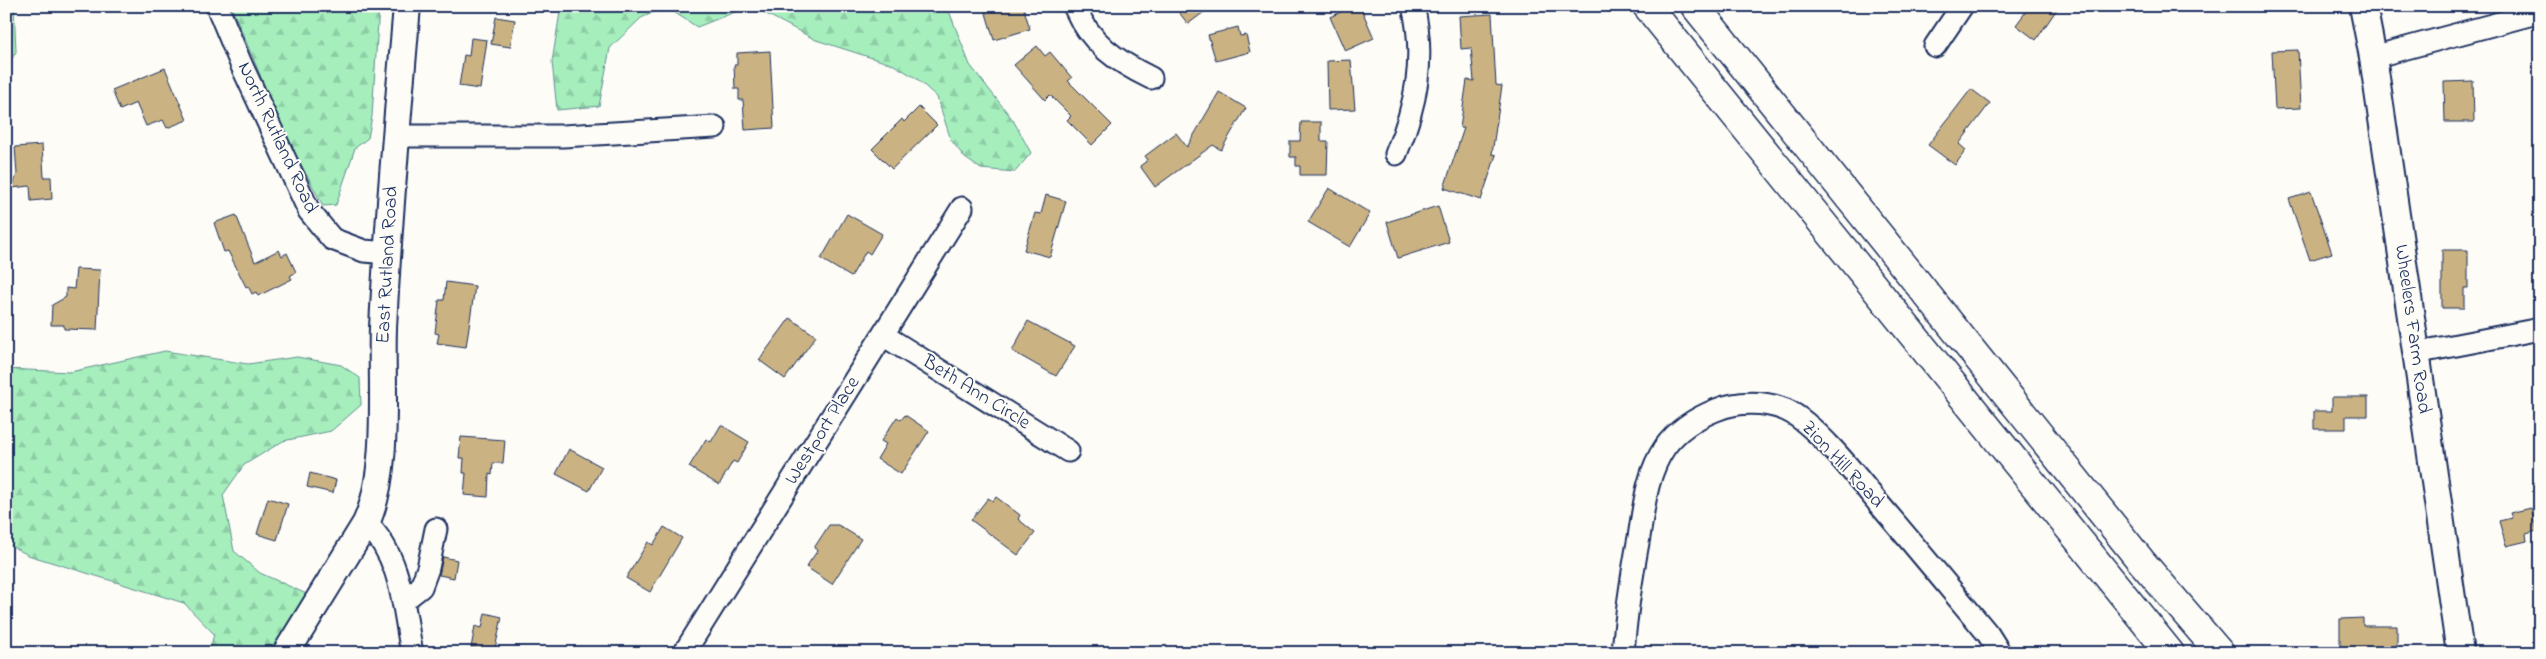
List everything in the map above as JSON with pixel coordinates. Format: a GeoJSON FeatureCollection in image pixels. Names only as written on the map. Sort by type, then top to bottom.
{"type":"FeatureCollection","features":[{"type":"Feature","properties":{"kind":"highway"},"geometry":{"type":"LineString","coordinates":[[1648,6],[2105,575],[2170,653]]}},
{"type":"Feature","properties":{"kind":"highway"},"geometry":{"type":"LineString","coordinates":[[1696,6],[2135,553],[2220,653]]}},
{"type":"Feature","properties":{"kind":"main road","name":"East Rutland Road"},"geometry":{"type":"LineString","coordinates":[[286,653],[366,523],[375,500],[380,469],[388,253],[407,6]]}},
{"type":"Feature","properties":{"kind":"main road","name":"Wheelers Farm Road"},"geometry":{"type":"LineString","coordinates":[[2363,6],[2373,57],[2460,653]]}},
{"type":"Feature","properties":{"kind":"street","name":"North Rutland Road"},"geometry":{"type":"LineString","coordinates":[[217,6],[241,64],[309,211],[332,239],[364,251],[388,253]]}},
{"type":"Feature","properties":{"kind":"street"},"geometry":{"type":"LineString","coordinates":[[1074,6],[1092,38],[1109,55],[1151,78]]}},
{"type":"Feature","properties":{"kind":"street"},"geometry":{"type":"LineString","coordinates":[[1396,154],[1406,131],[1418,83],[1420,55],[1418,28],[1413,6]]}},
{"type":"Feature","properties":{"kind":"street"},"geometry":{"type":"LineString","coordinates":[[1936,46],[1962,6]]}},
{"type":"Feature","properties":{"kind":"street"},"geometry":{"type":"LineString","coordinates":[[2373,57],[2540,12]]}},
{"type":"Feature","properties":{"kind":"street"},"geometry":{"type":"LineString","coordinates":[[396,136],[563,136],[715,127]]}},
{"type":"Feature","properties":{"kind":"street","name":"Westport Place"},"geometry":{"type":"LineString","coordinates":[[684,653],[962,208]]}},
{"type":"Feature","properties":{"kind":"street"},"geometry":{"type":"LineString","coordinates":[[2415,353],[2540,329]]}},
{"type":"Feature","properties":{"kind":"street","name":"Beth Ann Circle"},"geometry":{"type":"LineString","coordinates":[[883,335],[1068,451]]}},
{"type":"Feature","properties":{"kind":"street","name":"Zion Hill Road"},"geometry":{"type":"LineString","coordinates":[[1623,653],[1627,602],[1646,492],[1654,466],[1666,446],[1682,428],[1701,416],[1722,407],[1746,403],[1765,404],[1786,410],[1811,429],[1846,463],[1988,634],[2000,653]]}},
{"type":"Feature","properties":{"kind":"street"},"geometry":{"type":"LineString","coordinates":[[366,523],[388,551],[396,571],[412,653]]}},
{"type":"Feature","properties":{"kind":"street"},"geometry":{"type":"LineString","coordinates":[[403,601],[421,587],[428,568],[436,529]]}},
{"type":"Feature","properties":{"kind":"green space"},"geometry":{"type":"Polygon","coordinates":[[[6,6],[14,6],[16,52],[6,68],[6,6]]]}},
{"type":"Feature","properties":{"kind":"green space"},"geometry":{"type":"Polygon","coordinates":[[[231,6],[379,6],[372,116],[368,138],[355,148],[336,205],[323,206],[285,134],[231,6]]]}},
{"type":"Feature","properties":{"kind":"green space"},"geometry":{"type":"Polygon","coordinates":[[[561,6],[750,6],[697,27],[666,7],[641,18],[610,48],[599,106],[557,110],[552,62],[561,6]]]}},
{"type":"Feature","properties":{"kind":"green space"},"geometry":{"type":"Polygon","coordinates":[[[751,6],[947,6],[970,65],[1013,120],[1031,153],[1015,172],[981,169],[965,158],[951,140],[937,97],[916,78],[894,65],[816,40],[751,6]]]}},
{"type":"Feature","properties":{"kind":"green space"},"geometry":{"type":"Polygon","coordinates":[[[165,351],[248,364],[297,357],[341,365],[360,378],[361,405],[331,431],[283,441],[244,465],[223,495],[234,551],[260,573],[311,596],[280,653],[209,653],[214,634],[184,603],[28,555],[6,543],[6,369],[70,372],[165,351]]]}},
{"type":"Feature","properties":{"kind":"building"},"geometry":{"type":"Polygon","coordinates":[[[999,6],[1023,6],[1030,29],[994,40],[985,10],[999,6]]]}},
{"type":"Feature","properties":{"kind":"building"},"geometry":{"type":"Polygon","coordinates":[[[1174,6],[1212,6],[1188,24],[1174,6]]]}},
{"type":"Feature","properties":{"kind":"building"},"geometry":{"type":"Polygon","coordinates":[[[1354,6],[1360,6],[1374,38],[1345,51],[1330,17],[1354,6]]]}},
{"type":"Feature","properties":{"kind":"building"},"geometry":{"type":"Polygon","coordinates":[[[2030,6],[2059,6],[2036,40],[2016,25],[2030,6]]]}},
{"type":"Feature","properties":{"kind":"building"},"geometry":{"type":"Polygon","coordinates":[[[1492,14],[1496,85],[1502,86],[1492,154],[1496,155],[1481,200],[1444,188],[1464,128],[1460,128],[1467,80],[1474,81],[1471,48],[1461,49],[1459,16],[1492,14]]]}},
{"type":"Feature","properties":{"kind":"building"},"geometry":{"type":"Polygon","coordinates":[[[496,17],[515,20],[510,47],[491,44],[496,17]]]}},
{"type":"Feature","properties":{"kind":"building"},"geometry":{"type":"Polygon","coordinates":[[[1238,27],[1240,36],[1246,35],[1250,52],[1216,61],[1208,35],[1238,27]]]}},
{"type":"Feature","properties":{"kind":"building"},"geometry":{"type":"Polygon","coordinates":[[[471,38],[487,40],[480,89],[459,86],[464,55],[469,56],[471,38]]]}},
{"type":"Feature","properties":{"kind":"building"},"geometry":{"type":"Polygon","coordinates":[[[1037,46],[1045,56],[1050,52],[1072,78],[1068,81],[1112,125],[1092,145],[1067,120],[1071,116],[1050,95],[1045,100],[1014,65],[1037,46]]]}},
{"type":"Feature","properties":{"kind":"building"},"geometry":{"type":"Polygon","coordinates":[[[2298,50],[2301,108],[2275,109],[2272,51],[2298,50]]]}},
{"type":"Feature","properties":{"kind":"building"},"geometry":{"type":"Polygon","coordinates":[[[770,51],[774,128],[745,130],[743,100],[739,100],[739,89],[735,89],[734,65],[737,65],[737,53],[770,51]]]}},
{"type":"Feature","properties":{"kind":"building"},"geometry":{"type":"Polygon","coordinates":[[[1351,60],[1355,109],[1328,110],[1327,61],[1351,60]]]}},
{"type":"Feature","properties":{"kind":"building"},"geometry":{"type":"Polygon","coordinates":[[[165,68],[187,120],[167,128],[163,120],[146,126],[136,103],[120,110],[112,90],[165,68]]]}},
{"type":"Feature","properties":{"kind":"building"},"geometry":{"type":"Polygon","coordinates":[[[2473,81],[2474,122],[2445,122],[2444,82],[2473,81]]]}},
{"type":"Feature","properties":{"kind":"building"},"geometry":{"type":"Polygon","coordinates":[[[1971,89],[1990,103],[1959,144],[1966,150],[1955,165],[1928,145],[1971,89]]]}},
{"type":"Feature","properties":{"kind":"building"},"geometry":{"type":"Polygon","coordinates":[[[1219,92],[1246,108],[1221,150],[1213,145],[1155,187],[1140,166],[1148,160],[1145,156],[1176,133],[1187,147],[1219,92]]]}},
{"type":"Feature","properties":{"kind":"building"},"geometry":{"type":"Polygon","coordinates":[[[919,107],[937,125],[892,169],[872,149],[902,119],[904,122],[919,107]]]}},
{"type":"Feature","properties":{"kind":"building"},"geometry":{"type":"Polygon","coordinates":[[[1301,122],[1321,122],[1321,141],[1328,141],[1327,175],[1300,175],[1300,166],[1296,166],[1296,157],[1290,157],[1290,141],[1300,141],[1301,122]]]}},
{"type":"Feature","properties":{"kind":"building"},"geometry":{"type":"Polygon","coordinates":[[[42,145],[44,177],[51,177],[52,199],[31,201],[30,186],[12,188],[17,174],[15,147],[42,145]]]}},
{"type":"Feature","properties":{"kind":"building"},"geometry":{"type":"Polygon","coordinates":[[[1329,188],[1370,213],[1350,247],[1308,222],[1329,188]]]}},
{"type":"Feature","properties":{"kind":"building"},"geometry":{"type":"Polygon","coordinates":[[[2311,192],[2332,253],[2310,260],[2289,199],[2311,192]]]}},
{"type":"Feature","properties":{"kind":"building"},"geometry":{"type":"Polygon","coordinates":[[[1046,195],[1066,201],[1050,257],[1024,250],[1035,213],[1041,214],[1046,195]]]}},
{"type":"Feature","properties":{"kind":"building"},"geometry":{"type":"Polygon","coordinates":[[[1438,206],[1449,242],[1398,258],[1387,222],[1438,206]]]}},
{"type":"Feature","properties":{"kind":"building"},"geometry":{"type":"Polygon","coordinates":[[[847,214],[882,234],[870,254],[866,251],[851,277],[821,259],[847,214]]]}},
{"type":"Feature","properties":{"kind":"building"},"geometry":{"type":"Polygon","coordinates":[[[236,215],[255,262],[279,250],[282,256],[287,253],[296,272],[290,276],[292,279],[258,296],[256,292],[252,294],[248,286],[246,287],[228,251],[224,252],[214,223],[236,215]]]}},
{"type":"Feature","properties":{"kind":"building"},"geometry":{"type":"Polygon","coordinates":[[[2442,250],[2468,250],[2468,288],[2464,288],[2464,308],[2442,308],[2442,250]]]}},
{"type":"Feature","properties":{"kind":"building"},"geometry":{"type":"Polygon","coordinates":[[[76,269],[100,270],[97,330],[64,329],[64,325],[51,325],[52,305],[66,297],[66,288],[74,289],[76,269]]]}},
{"type":"Feature","properties":{"kind":"building"},"geometry":{"type":"Polygon","coordinates":[[[446,282],[475,286],[466,347],[437,343],[439,334],[435,333],[439,300],[444,300],[446,282]]]}},
{"type":"Feature","properties":{"kind":"building"},"geometry":{"type":"Polygon","coordinates":[[[790,318],[816,336],[785,379],[759,360],[790,318]]]}},
{"type":"Feature","properties":{"kind":"building"},"geometry":{"type":"Polygon","coordinates":[[[1028,321],[1075,346],[1056,376],[1012,351],[1028,321]]]}},
{"type":"Feature","properties":{"kind":"building"},"geometry":{"type":"Polygon","coordinates":[[[2332,397],[2368,397],[2368,416],[2346,416],[2346,429],[2314,429],[2314,411],[2332,411],[2332,397]]]}},
{"type":"Feature","properties":{"kind":"building"},"geometry":{"type":"Polygon","coordinates":[[[905,415],[929,431],[901,474],[877,459],[886,444],[881,441],[897,417],[901,420],[905,415]]]}},
{"type":"Feature","properties":{"kind":"building"},"geometry":{"type":"Polygon","coordinates":[[[721,425],[749,442],[737,463],[733,461],[719,485],[689,467],[706,439],[711,442],[721,425]]]}},
{"type":"Feature","properties":{"kind":"building"},"geometry":{"type":"Polygon","coordinates":[[[461,437],[505,440],[503,463],[493,463],[492,475],[489,474],[488,497],[464,495],[466,473],[463,473],[464,458],[459,458],[461,437]]]}},
{"type":"Feature","properties":{"kind":"building"},"geometry":{"type":"Polygon","coordinates":[[[569,449],[602,467],[589,491],[556,474],[569,449]]]}},
{"type":"Feature","properties":{"kind":"building"},"geometry":{"type":"Polygon","coordinates":[[[310,473],[336,480],[333,493],[307,487],[310,473]]]}},
{"type":"Feature","properties":{"kind":"building"},"geometry":{"type":"Polygon","coordinates":[[[996,497],[1020,515],[1018,519],[1035,533],[1018,555],[971,520],[988,498],[993,501],[996,497]]]}},
{"type":"Feature","properties":{"kind":"building"},"geometry":{"type":"Polygon","coordinates":[[[268,498],[288,504],[277,540],[257,534],[268,498]]]}},
{"type":"Feature","properties":{"kind":"building"},"geometry":{"type":"Polygon","coordinates":[[[2531,508],[2537,531],[2526,534],[2527,541],[2506,546],[2499,521],[2512,518],[2510,513],[2531,508]]]}},
{"type":"Feature","properties":{"kind":"building"},"geometry":{"type":"Polygon","coordinates":[[[829,525],[838,525],[861,539],[832,584],[806,567],[818,550],[814,548],[829,525]]]}},
{"type":"Feature","properties":{"kind":"building"},"geometry":{"type":"Polygon","coordinates":[[[664,527],[682,538],[650,592],[626,578],[648,542],[653,545],[664,527]]]}},
{"type":"Feature","properties":{"kind":"building"},"geometry":{"type":"Polygon","coordinates":[[[443,557],[457,560],[454,578],[439,575],[443,557]]]}},
{"type":"Feature","properties":{"kind":"building"},"geometry":{"type":"Polygon","coordinates":[[[485,613],[502,617],[494,653],[476,653],[477,649],[471,648],[475,626],[482,628],[485,613]]]}},
{"type":"Feature","properties":{"kind":"building"},"geometry":{"type":"Polygon","coordinates":[[[2363,618],[2363,626],[2397,626],[2397,648],[2392,648],[2392,653],[2340,650],[2340,619],[2363,618]]]}}]}
